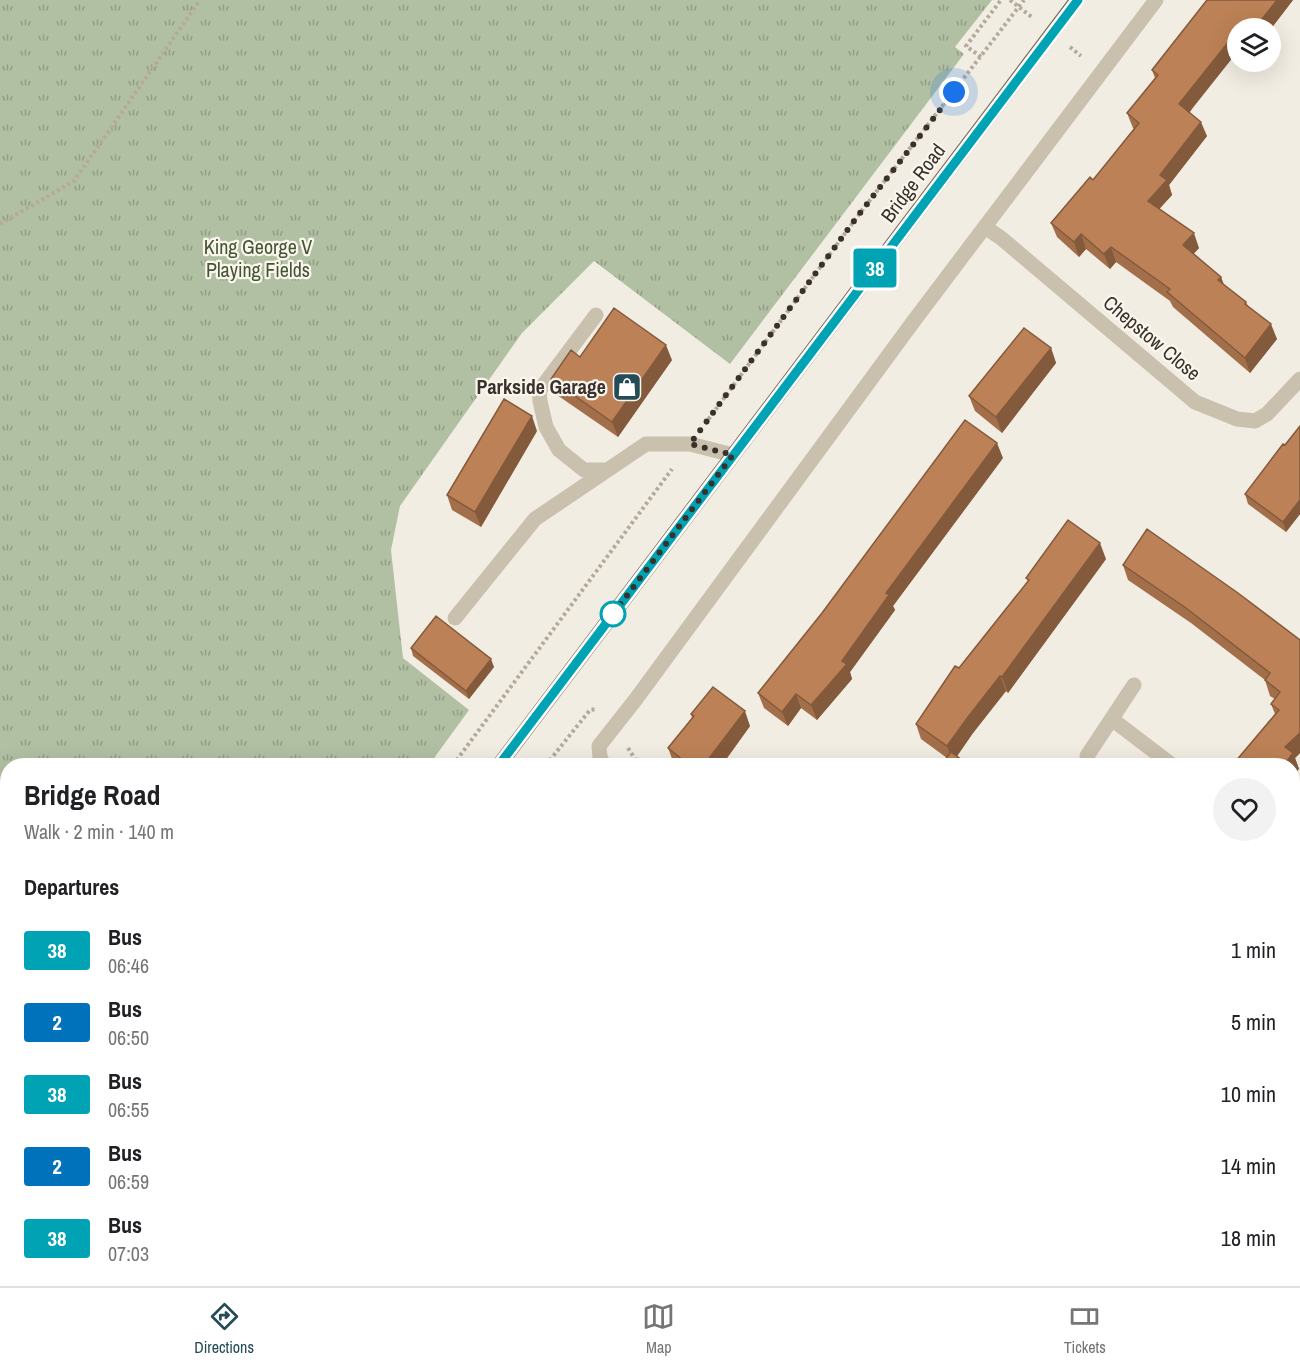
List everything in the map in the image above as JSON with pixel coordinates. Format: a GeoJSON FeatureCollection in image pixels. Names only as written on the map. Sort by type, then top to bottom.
{"type":"FeatureCollection","features":[{"type":"Feature","properties":{"kind":"main road","name":"Bridge Road"},"geometry":{"type":"LineString","coordinates":[[504,758],[1077,0]]}},
{"type":"Feature","properties":{"kind":"street"},"geometry":{"type":"LineString","coordinates":[[600,758],[599,746],[606,736],[636,699],[913,322],[1156,0]]}},
{"type":"Feature","properties":{"kind":"street","name":"Chepstow Close"},"geometry":{"type":"LineString","coordinates":[[985,227],[1195,402],[1237,419],[1255,421],[1267,414],[1300,379]]}},
{"type":"Feature","properties":{"kind":"street"},"geometry":{"type":"LineString","coordinates":[[596,315],[539,391],[546,427],[559,450],[584,470],[605,470]]}},
{"type":"Feature","properties":{"kind":"street"},"geometry":{"type":"LineString","coordinates":[[455,618],[535,519],[646,444],[690,444],[733,455]]}},
{"type":"Feature","properties":{"kind":"street"},"geometry":{"type":"LineString","coordinates":[[1087,756],[1113,720],[1134,685]]}},
{"type":"Feature","properties":{"kind":"street"},"geometry":{"type":"LineString","coordinates":[[1113,720],[1163,758]]}},
{"type":"Feature","properties":{"kind":"path"},"geometry":{"type":"LineString","coordinates":[[0,224],[74,181],[200,0]]}},
{"type":"Feature","properties":{"kind":"path"},"geometry":{"type":"LineString","coordinates":[[981,57],[966,46],[1000,0]]}},
{"type":"Feature","properties":{"kind":"path"},"geometry":{"type":"LineString","coordinates":[[458,758],[860,213],[1024,0]]}},
{"type":"Feature","properties":{"kind":"green space","name":"King George V Playing Fields"},"geometry":{"type":"Polygon","coordinates":[[[0,0],[992,0],[955,47],[964,54],[730,364],[594,261],[522,333],[400,506],[391,550],[403,658],[469,710],[434,758],[0,758],[0,0]]]}},
{"type":"Feature","properties":{"kind":"building"},"geometry":{"type":"Polygon","coordinates":[[[1207,0],[1277,0],[1263,18],[1227,18],[1227,44],[1179,104],[1201,122],[1160,175],[1167,180],[1148,201],[1194,233],[1183,245],[1221,277],[1218,280],[1271,324],[1245,358],[1167,292],[1170,289],[1111,247],[1104,254],[1081,234],[1074,242],[1051,223],[1090,177],[1093,180],[1139,123],[1127,113],[1158,75],[1152,70],[1207,0]]]}},
{"type":"Feature","properties":{"kind":"building"},"geometry":{"type":"Polygon","coordinates":[[[614,308],[666,345],[612,422],[551,379],[571,350],[580,357],[614,308]]]}},
{"type":"Feature","properties":{"kind":"building"},"geometry":{"type":"Polygon","coordinates":[[[1024,328],[1051,348],[996,417],[969,396],[1024,328]]]}},
{"type":"Feature","properties":{"kind":"building"},"geometry":{"type":"Polygon","coordinates":[[[504,399],[532,416],[475,512],[447,495],[504,399]]]}},
{"type":"Feature","properties":{"kind":"building"},"geometry":{"type":"Polygon","coordinates":[[[965,420],[997,443],[886,593],[889,595],[842,661],[847,664],[811,705],[796,694],[782,712],[758,693],[822,613],[965,420]]]}},
{"type":"Feature","properties":{"kind":"building"},"geometry":{"type":"Polygon","coordinates":[[[1300,426],[1300,500],[1283,522],[1245,494],[1283,444],[1285,445],[1300,426]]]}},
{"type":"Feature","properties":{"kind":"building"},"geometry":{"type":"Polygon","coordinates":[[[1068,520],[1100,543],[1002,677],[1000,676],[947,746],[916,724],[955,666],[959,668],[1029,580],[1026,578],[1068,520]]]}},
{"type":"Feature","properties":{"kind":"building"},"geometry":{"type":"Polygon","coordinates":[[[1147,529],[1300,640],[1300,733],[1285,747],[1293,753],[1289,758],[1238,758],[1279,710],[1271,704],[1280,692],[1265,680],[1270,673],[1186,608],[1123,565],[1147,529]]]}},
{"type":"Feature","properties":{"kind":"building"},"geometry":{"type":"Polygon","coordinates":[[[436,616],[491,659],[466,691],[411,648],[436,616]]]}},
{"type":"Feature","properties":{"kind":"building"},"geometry":{"type":"Polygon","coordinates":[[[713,687],[745,711],[709,758],[680,758],[668,748],[694,716],[691,714],[713,687]]]}},
{"type":"Feature","properties":{"kind":"building"},"geometry":{"type":"Polygon","coordinates":[[[951,752],[959,758],[946,758],[951,752]]]}},
{"type":"Feature","properties":{"kind":"bus line","name":"38"},"geometry":{"type":"LineString","coordinates":[[504,758],[1078,0]]}},
{"type":"Feature","properties":{"kind":"place","name":"Parkside Garage"},"geometry":{"type":"Point","coordinates":[627,387]}},
{"type":"Feature","properties":{"kind":"route"},"geometry":{"type":"LineString","coordinates":[[613,614],[607,622],[733,455],[690,444],[860,213],[954,92]]}}]}
